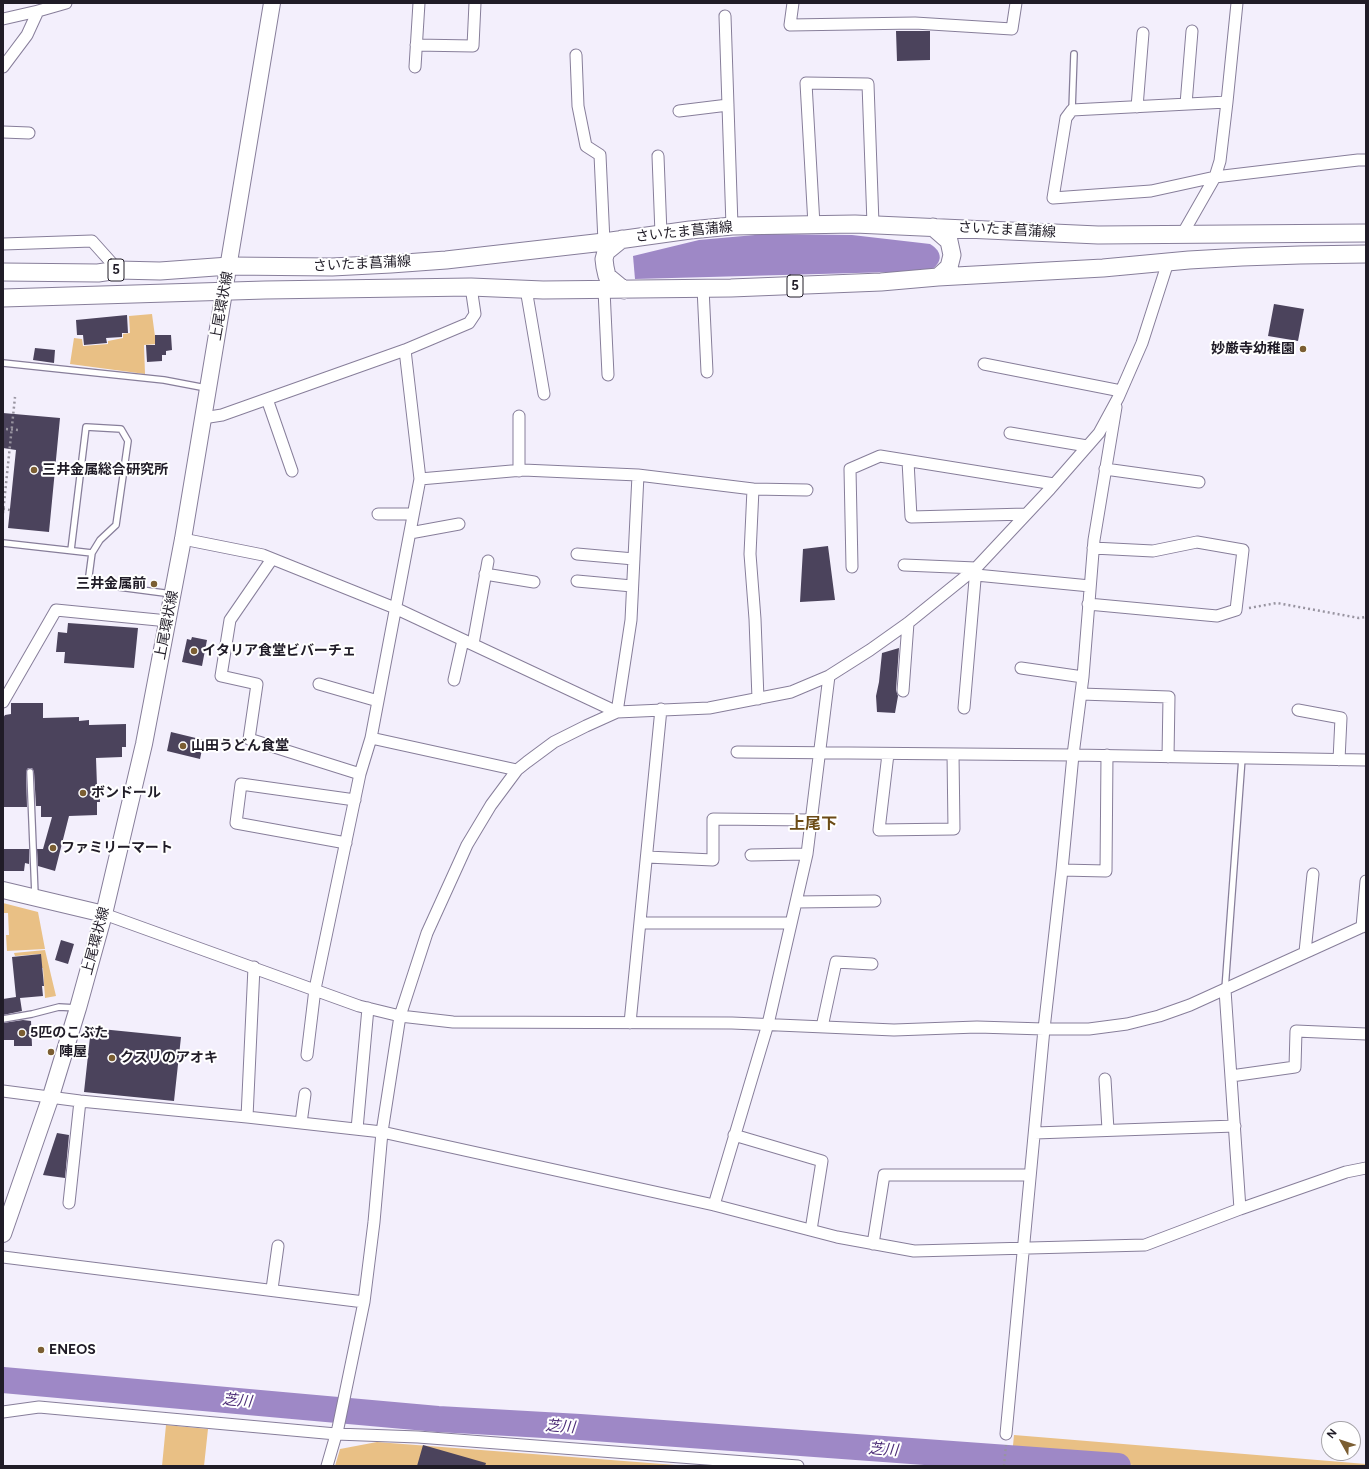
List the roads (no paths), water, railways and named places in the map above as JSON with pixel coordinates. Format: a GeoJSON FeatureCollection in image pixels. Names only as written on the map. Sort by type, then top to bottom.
{"type":"FeatureCollection","features":[{"type":"Feature","properties":{"kind":"main road","name":"上尾環状線"},"geometry":{"type":"LineString","coordinates":[[3,1234],[51,1096],[78,1008],[104,914],[144,744],[173,594],[209,389],[272,3]]}},
{"type":"Feature","properties":{"kind":"main road","name":"さいたま菖蒲線"},"geometry":{"type":"LineString","coordinates":[[3,272],[98,272],[118,270],[160,271],[229,266],[332,267],[391,264],[446,260],[732,226],[873,224],[1098,234],[1366,233]]}},
{"type":"Feature","properties":{"kind":"main road"},"geometry":{"type":"LineString","coordinates":[[933,227],[950,241],[952,255],[948,267],[938,277]]}},
{"type":"Feature","properties":{"kind":"main road"},"geometry":{"type":"LineString","coordinates":[[622,239],[606,252],[604,259],[607,276],[624,290]]}},
{"type":"Feature","properties":{"kind":"main road","name":"さいたま菖蒲線"},"geometry":{"type":"LineString","coordinates":[[3,298],[224,291],[471,287],[604,290],[703,288],[881,282],[938,277],[1103,268],[1168,262],[1300,255],[1366,254]]}},
{"type":"Feature","properties":{"kind":"main road"},"geometry":{"type":"LineString","coordinates":[[3,890],[104,914]]}},
{"type":"Feature","properties":{"kind":"street"},"geometry":{"type":"LineString","coordinates":[[3,19],[66,3]]}},
{"type":"Feature","properties":{"kind":"street"},"geometry":{"type":"LineString","coordinates":[[415,67],[419,3]]}},
{"type":"Feature","properties":{"kind":"street"},"geometry":{"type":"LineString","coordinates":[[416,45],[473,46],[475,3]]}},
{"type":"Feature","properties":{"kind":"street"},"geometry":{"type":"LineString","coordinates":[[793,3],[790,25],[915,23],[1012,29],[1016,3]]}},
{"type":"Feature","properties":{"kind":"street"},"geometry":{"type":"LineString","coordinates":[[1183,233],[1215,177],[1220,161],[1228,102],[1237,3]]}},
{"type":"Feature","properties":{"kind":"street"},"geometry":{"type":"LineString","coordinates":[[3,67],[28,35],[38,11]]}},
{"type":"Feature","properties":{"kind":"street"},"geometry":{"type":"LineString","coordinates":[[725,16],[732,226]]}},
{"type":"Feature","properties":{"kind":"street"},"geometry":{"type":"LineString","coordinates":[[1186,104],[1192,31]]}},
{"type":"Feature","properties":{"kind":"street"},"geometry":{"type":"LineString","coordinates":[[1137,107],[1143,33]]}},
{"type":"Feature","properties":{"kind":"street"},"geometry":{"type":"LineString","coordinates":[[576,55],[578,106],[586,146],[600,155],[604,242]]}},
{"type":"Feature","properties":{"kind":"street"},"geometry":{"type":"LineString","coordinates":[[814,225],[806,83],[868,84],[873,224]]}},
{"type":"Feature","properties":{"kind":"street"},"geometry":{"type":"LineString","coordinates":[[1228,102],[1072,110],[1066,118],[1053,198],[1151,191],[1215,177],[1366,160]]}},
{"type":"Feature","properties":{"kind":"street"},"geometry":{"type":"LineString","coordinates":[[680,111],[728,105]]}},
{"type":"Feature","properties":{"kind":"street"},"geometry":{"type":"LineString","coordinates":[[3,132],[29,133]]}},
{"type":"Feature","properties":{"kind":"street"},"geometry":{"type":"LineString","coordinates":[[658,156],[661,234]]}},
{"type":"Feature","properties":{"kind":"street"},"geometry":{"type":"LineString","coordinates":[[3,244],[92,241],[118,270]]}},
{"type":"Feature","properties":{"kind":"street"},"geometry":{"type":"LineString","coordinates":[[327,1466],[337,1431],[364,1302],[374,1222],[382,1132],[400,1016],[427,933],[467,845],[491,805],[518,770],[554,742],[618,712],[709,708],[791,692],[828,676],[870,650],[976,571],[1099,433],[1120,395],[1142,343],[1168,262]]}},
{"type":"Feature","properties":{"kind":"street"},"geometry":{"type":"LineString","coordinates":[[203,418],[222,415],[268,399],[405,350],[469,323],[476,314],[471,287]]}},
{"type":"Feature","properties":{"kind":"street"},"geometry":{"type":"LineString","coordinates":[[703,288],[707,372]]}},
{"type":"Feature","properties":{"kind":"street"},"geometry":{"type":"LineString","coordinates":[[526,289],[544,394]]}},
{"type":"Feature","properties":{"kind":"street"},"geometry":{"type":"LineString","coordinates":[[604,290],[608,375]]}},
{"type":"Feature","properties":{"kind":"street"},"geometry":{"type":"LineString","coordinates":[[306,1055],[315,989],[360,774],[371,738],[420,479],[405,350]]}},
{"type":"Feature","properties":{"kind":"street"},"geometry":{"type":"LineString","coordinates":[[984,364],[1120,395]]}},
{"type":"Feature","properties":{"kind":"street"},"geometry":{"type":"LineString","coordinates":[[1006,1434],[1044,1029],[1073,755],[1083,677],[1093,548],[1105,469],[1120,395]]}},
{"type":"Feature","properties":{"kind":"street"},"geometry":{"type":"LineString","coordinates":[[268,399],[292,471]]}},
{"type":"Feature","properties":{"kind":"street"},"geometry":{"type":"LineString","coordinates":[[519,416],[520,471]]}},
{"type":"Feature","properties":{"kind":"street"},"geometry":{"type":"LineString","coordinates":[[1010,433],[1088,446]]}},
{"type":"Feature","properties":{"kind":"street"},"geometry":{"type":"LineString","coordinates":[[852,567],[850,469],[880,456],[1054,484]]}},
{"type":"Feature","properties":{"kind":"street"},"geometry":{"type":"LineString","coordinates":[[908,461],[911,517],[1026,514]]}},
{"type":"Feature","properties":{"kind":"street"},"geometry":{"type":"LineString","coordinates":[[1105,469],[1199,482]]}},
{"type":"Feature","properties":{"kind":"street"},"geometry":{"type":"LineString","coordinates":[[420,479],[520,471],[638,474],[753,489],[807,490]]}},
{"type":"Feature","properties":{"kind":"street"},"geometry":{"type":"LineString","coordinates":[[618,712],[631,620],[638,474]]}},
{"type":"Feature","properties":{"kind":"street"},"geometry":{"type":"LineString","coordinates":[[753,489],[750,554],[755,619],[758,699]]}},
{"type":"Feature","properties":{"kind":"street"},"geometry":{"type":"LineString","coordinates":[[378,514],[413,514]]}},
{"type":"Feature","properties":{"kind":"street"},"geometry":{"type":"LineString","coordinates":[[410,533],[459,524]]}},
{"type":"Feature","properties":{"kind":"street"},"geometry":{"type":"LineString","coordinates":[[183,539],[263,555],[396,608],[618,712]]}},
{"type":"Feature","properties":{"kind":"street"},"geometry":{"type":"LineString","coordinates":[[1088,604],[1217,616],[1236,610],[1243,550],[1198,542],[1153,551],[1093,548]]}},
{"type":"Feature","properties":{"kind":"street"},"geometry":{"type":"LineString","coordinates":[[577,554],[634,559]]}},
{"type":"Feature","properties":{"kind":"street"},"geometry":{"type":"LineString","coordinates":[[272,559],[230,620],[221,676],[257,684],[249,739],[360,774]]}},
{"type":"Feature","properties":{"kind":"street"},"geometry":{"type":"LineString","coordinates":[[454,680],[468,642],[488,562]]}},
{"type":"Feature","properties":{"kind":"street"},"geometry":{"type":"LineString","coordinates":[[904,565],[976,571],[1090,586]]}},
{"type":"Feature","properties":{"kind":"street"},"geometry":{"type":"LineString","coordinates":[[964,708],[976,571]]}},
{"type":"Feature","properties":{"kind":"street"},"geometry":{"type":"LineString","coordinates":[[485,574],[534,582]]}},
{"type":"Feature","properties":{"kind":"street"},"geometry":{"type":"LineString","coordinates":[[577,581],[632,586]]}},
{"type":"Feature","properties":{"kind":"street"},"geometry":{"type":"LineString","coordinates":[[3,702],[56,610],[168,621]]}},
{"type":"Feature","properties":{"kind":"street"},"geometry":{"type":"LineString","coordinates":[[903,691],[908,623]]}},
{"type":"Feature","properties":{"kind":"street"},"geometry":{"type":"LineString","coordinates":[[1021,668],[1083,677]]}},
{"type":"Feature","properties":{"kind":"street"},"geometry":{"type":"LineString","coordinates":[[714,1205],[768,1024],[807,854],[828,676]]}},
{"type":"Feature","properties":{"kind":"street"},"geometry":{"type":"LineString","coordinates":[[320,684],[378,701]]}},
{"type":"Feature","properties":{"kind":"street"},"geometry":{"type":"LineString","coordinates":[[1081,694],[1169,697],[1168,757]]}},
{"type":"Feature","properties":{"kind":"street"},"geometry":{"type":"LineString","coordinates":[[630,1023],[661,710]]}},
{"type":"Feature","properties":{"kind":"street"},"geometry":{"type":"LineString","coordinates":[[1298,710],[1341,718],[1339,760]]}},
{"type":"Feature","properties":{"kind":"street"},"geometry":{"type":"LineString","coordinates":[[371,738],[518,770]]}},
{"type":"Feature","properties":{"kind":"street"},"geometry":{"type":"LineString","coordinates":[[737,752],[1073,755],[1366,760]]}},
{"type":"Feature","properties":{"kind":"street"},"geometry":{"type":"LineString","coordinates":[[888,754],[879,830],[954,829],[952,754]]}},
{"type":"Feature","properties":{"kind":"street"},"geometry":{"type":"LineString","coordinates":[[1062,870],[1106,871],[1107,756]]}},
{"type":"Feature","properties":{"kind":"street"},"geometry":{"type":"LineString","coordinates":[[346,843],[236,823],[241,784],[355,800]]}},
{"type":"Feature","properties":{"kind":"street"},"geometry":{"type":"LineString","coordinates":[[647,857],[713,860],[713,819],[811,820]]}},
{"type":"Feature","properties":{"kind":"street"},"geometry":{"type":"LineString","coordinates":[[751,855],[807,854]]}},
{"type":"Feature","properties":{"kind":"street"},"geometry":{"type":"LineString","coordinates":[[1305,952],[1313,874]]}},
{"type":"Feature","properties":{"kind":"street"},"geometry":{"type":"LineString","coordinates":[[104,914],[368,1008],[400,1016],[453,1022],[732,1023],[894,1030],[977,1027],[1089,1029],[1127,1024],[1159,1016],[1225,990],[1364,926],[1366,881]]}},
{"type":"Feature","properties":{"kind":"street"},"geometry":{"type":"LineString","coordinates":[[796,902],[874,901]]}},
{"type":"Feature","properties":{"kind":"street"},"geometry":{"type":"LineString","coordinates":[[640,923],[791,923]]}},
{"type":"Feature","properties":{"kind":"street"},"geometry":{"type":"LineString","coordinates":[[822,1027],[836,962],[872,964]]}},
{"type":"Feature","properties":{"kind":"street"},"geometry":{"type":"LineString","coordinates":[[248,1117],[254,967]]}},
{"type":"Feature","properties":{"kind":"street"},"geometry":{"type":"LineString","coordinates":[[1225,990],[1240,1209]]}},
{"type":"Feature","properties":{"kind":"street"},"geometry":{"type":"LineString","coordinates":[[357,1129],[368,1008]]}},
{"type":"Feature","properties":{"kind":"street"},"geometry":{"type":"LineString","coordinates":[[1231,1076],[1295,1067],[1296,1031],[1366,1034]]}},
{"type":"Feature","properties":{"kind":"street"},"geometry":{"type":"LineString","coordinates":[[1105,1079],[1108,1130]]}},
{"type":"Feature","properties":{"kind":"street"},"geometry":{"type":"LineString","coordinates":[[3,1091],[51,1096],[80,1101],[248,1117],[382,1132],[714,1205],[810,1230],[873,1244],[914,1250],[1145,1246],[1240,1209],[1346,1172],[1366,1168]]}},
{"type":"Feature","properties":{"kind":"street"},"geometry":{"type":"LineString","coordinates":[[301,1123],[305,1094]]}},
{"type":"Feature","properties":{"kind":"street"},"geometry":{"type":"LineString","coordinates":[[70,1204],[80,1101]]}},
{"type":"Feature","properties":{"kind":"street"},"geometry":{"type":"LineString","coordinates":[[1035,1133],[1235,1126]]}},
{"type":"Feature","properties":{"kind":"street"},"geometry":{"type":"LineString","coordinates":[[734,1135],[822,1161],[810,1230]]}},
{"type":"Feature","properties":{"kind":"street"},"geometry":{"type":"LineString","coordinates":[[873,1244],[884,1175],[1030,1175]]}},
{"type":"Feature","properties":{"kind":"street"},"geometry":{"type":"LineString","coordinates":[[272,1290],[278,1246]]}},
{"type":"Feature","properties":{"kind":"street"},"geometry":{"type":"LineString","coordinates":[[3,1258],[364,1302]]}},
{"type":"Feature","properties":{"kind":"street"},"geometry":{"type":"LineString","coordinates":[[3,1412],[39,1407],[798,1466]]}},
{"type":"Feature","properties":{"kind":"lane"},"geometry":{"type":"LineString","coordinates":[[1072,110],[1074,54]]}},
{"type":"Feature","properties":{"kind":"lane"},"geometry":{"type":"LineString","coordinates":[[3,363],[164,380],[209,389]]}},
{"type":"Feature","properties":{"kind":"lane"},"geometry":{"type":"LineString","coordinates":[[71,550],[86,427],[121,428],[128,441],[116,525],[100,540],[92,553],[88,583],[173,594]]}},
{"type":"Feature","properties":{"kind":"lane"},"geometry":{"type":"LineString","coordinates":[[3,543],[92,553]]}},
{"type":"Feature","properties":{"kind":"lane"},"geometry":{"type":"LineString","coordinates":[[1225,990],[1242,758]]}},
{"type":"Feature","properties":{"kind":"lane"},"geometry":{"type":"LineString","coordinates":[[30,772],[35,898]]}},
{"type":"Feature","properties":{"kind":"lane"},"geometry":{"type":"LineString","coordinates":[[3,1019],[59,1007],[78,1008]]}},
{"type":"Feature","properties":{"kind":"waterway","name":"芝川"},"geometry":{"type":"LineString","coordinates":[[3,1380],[438,1419],[580,1427],[1118,1466]]}},
{"type":"Feature","properties":{"kind":"place","name":"妙厳寺幼稚園"},"geometry":{"type":"Point","coordinates":[1303,349]}},
{"type":"Feature","properties":{"kind":"place","name":"三井金属総合研究所"},"geometry":{"type":"Point","coordinates":[34,470]}},
{"type":"Feature","properties":{"kind":"place","name":"三井金属前"},"geometry":{"type":"Point","coordinates":[154,584]}},
{"type":"Feature","properties":{"kind":"place","name":"イタリア食堂ビバーチェ"},"geometry":{"type":"Point","coordinates":[194,651]}},
{"type":"Feature","properties":{"kind":"place","name":"山田うどん食堂"},"geometry":{"type":"Point","coordinates":[183,746]}},
{"type":"Feature","properties":{"kind":"place","name":"ボンドール"},"geometry":{"type":"Point","coordinates":[83,793]}},
{"type":"Feature","properties":{"kind":"place","name":"ファミリーマート"},"geometry":{"type":"Point","coordinates":[53,848]}},
{"type":"Feature","properties":{"kind":"place","name":"5匹のこぶた"},"geometry":{"type":"Point","coordinates":[22,1033]}},
{"type":"Feature","properties":{"kind":"place","name":"陣屋"},"geometry":{"type":"Point","coordinates":[51,1052]}},
{"type":"Feature","properties":{"kind":"place","name":"クスリのアオキ"},"geometry":{"type":"Point","coordinates":[112,1058]}},
{"type":"Feature","properties":{"kind":"place","name":"ENEOS"},"geometry":{"type":"Point","coordinates":[41,1350]}},
{"type":"Feature","properties":{"kind":"district","name":"上尾下"},"geometry":{"type":"Point","coordinates":[813,824]}}]}
